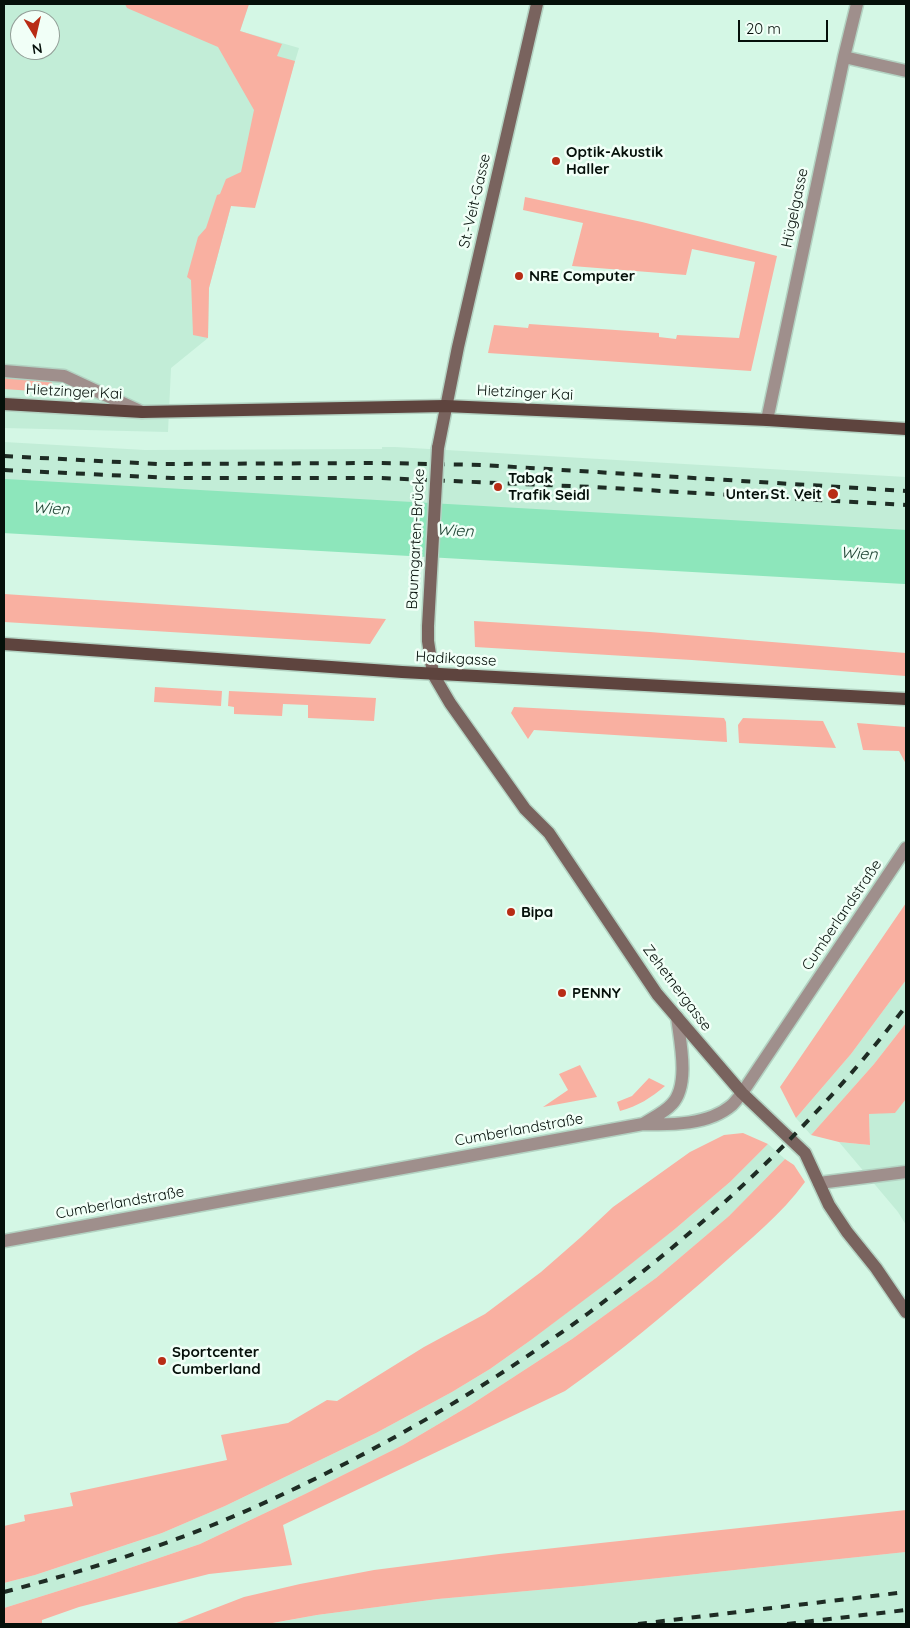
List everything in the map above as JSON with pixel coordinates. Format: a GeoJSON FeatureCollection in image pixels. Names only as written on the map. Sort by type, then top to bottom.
{"type":"FeatureCollection","features":[{"type":"Feature","properties":{"kind":"main road","name":"Hietzinger Kai"},"geometry":{"type":"LineString","coordinates":[[4,404],[142,412],[445,406],[767,420],[906,429]]}},
{"type":"Feature","properties":{"kind":"main road","name":"Hadikgasse"},"geometry":{"type":"LineString","coordinates":[[4,644],[433,674],[906,700]]}},
{"type":"Feature","properties":{"kind":"street","name":"St.-Veit-Gasse"},"geometry":{"type":"LineString","coordinates":[[445,406],[537,4]]}},
{"type":"Feature","properties":{"kind":"street","name":"Hügelgasse"},"geometry":{"type":"LineString","coordinates":[[767,420],[844,56],[857,4]]}},
{"type":"Feature","properties":{"kind":"street"},"geometry":{"type":"LineString","coordinates":[[844,56],[906,71]]}},
{"type":"Feature","properties":{"kind":"street","name":"Hietzinger Kai"},"geometry":{"type":"LineString","coordinates":[[4,371],[64,376],[142,412]]}},
{"type":"Feature","properties":{"kind":"street","name":"Baumgarten-Brücke"},"geometry":{"type":"LineString","coordinates":[[433,674],[428,641],[428,626],[438,448],[445,406]]}},
{"type":"Feature","properties":{"kind":"street","name":"Zehetnergasse"},"geometry":{"type":"LineString","coordinates":[[433,674],[450,703],[525,809],[548,833],[657,994],[742,1093],[804,1153],[829,1205],[906,1312]]}},
{"type":"Feature","properties":{"kind":"street","name":"Cumberlandstraße"},"geometry":{"type":"LineString","coordinates":[[4,1241],[642,1124],[665,1125],[703,1119],[720,1112],[732,1104],[742,1093],[906,848]]}},
{"type":"Feature","properties":{"kind":"street"},"geometry":{"type":"LineString","coordinates":[[642,1124],[665,1111],[676,1099],[679,1089],[682,1057],[677,1017]]}},
{"type":"Feature","properties":{"kind":"street"},"geometry":{"type":"LineString","coordinates":[[819,1183],[906,1172]]}},
{"type":"Feature","properties":{"kind":"shaded area"},"geometry":{"type":"Polygon","coordinates":[[[4,4],[249,4],[240,31],[299,48],[274,131],[231,206],[209,288],[208,338],[171,368],[168,432],[4,428],[4,4]]]}},
{"type":"Feature","properties":{"kind":"shaded area"},"geometry":{"type":"Polygon","coordinates":[[[125,4],[249,4],[240,31],[282,44],[277,56],[295,61],[255,208],[231,206],[209,288],[208,338],[193,335],[191,280],[187,277],[198,237],[206,228],[217,195],[220,194],[226,179],[241,172],[254,110],[218,47],[127,8],[125,4]]]}},
{"type":"Feature","properties":{"kind":"shaded area"},"geometry":{"type":"Polygon","coordinates":[[[525,197],[642,222],[777,256],[751,371],[488,353],[494,325],[528,328],[529,324],[659,333],[659,337],[676,339],[677,335],[739,338],[755,262],[692,249],[686,275],[572,266],[583,223],[523,210],[525,197]]]}},
{"type":"Feature","properties":{"kind":"shaded area"},"geometry":{"type":"Polygon","coordinates":[[[4,375],[51,380],[53,386],[47,392],[4,389],[4,375]]]}},
{"type":"Feature","properties":{"kind":"shaded area"},"geometry":{"type":"Polygon","coordinates":[[[4,442],[145,450],[382,449],[382,447],[395,447],[906,477],[906,536],[4,482],[4,442]]]}},
{"type":"Feature","properties":{"kind":"shaded area"},"geometry":{"type":"Polygon","coordinates":[[[4,594],[386,619],[370,644],[4,622],[4,594]]]}},
{"type":"Feature","properties":{"kind":"shaded area"},"geometry":{"type":"Polygon","coordinates":[[[474,621],[650,632],[906,653],[906,676],[692,660],[475,647],[474,621]]]}},
{"type":"Feature","properties":{"kind":"shaded area"},"geometry":{"type":"Polygon","coordinates":[[[155,687],[222,691],[221,706],[154,702],[155,687]]]}},
{"type":"Feature","properties":{"kind":"shaded area"},"geometry":{"type":"Polygon","coordinates":[[[229,691],[376,698],[374,721],[308,718],[308,705],[283,704],[282,716],[234,714],[234,707],[228,706],[229,691]]]}},
{"type":"Feature","properties":{"kind":"shaded area"},"geometry":{"type":"Polygon","coordinates":[[[514,707],[724,718],[727,742],[534,730],[528,739],[511,713],[514,707]]]}},
{"type":"Feature","properties":{"kind":"shaded area"},"geometry":{"type":"Polygon","coordinates":[[[743,718],[823,721],[836,748],[739,743],[738,725],[743,718]]]}},
{"type":"Feature","properties":{"kind":"shaded area"},"geometry":{"type":"Polygon","coordinates":[[[857,723],[906,727],[906,764],[899,751],[863,750],[857,723]]]}},
{"type":"Feature","properties":{"kind":"shaded area"},"geometry":{"type":"Polygon","coordinates":[[[906,903],[906,980],[851,1054],[796,1118],[780,1087],[906,903]]]}},
{"type":"Feature","properties":{"kind":"shaded area"},"geometry":{"type":"Polygon","coordinates":[[[906,980],[906,1023],[874,1064],[811,1135],[796,1118],[851,1054],[906,980]]]}},
{"type":"Feature","properties":{"kind":"shaded area"},"geometry":{"type":"Polygon","coordinates":[[[906,1023],[906,1099],[895,1113],[869,1114],[870,1145],[839,1142],[811,1135],[874,1064],[906,1023]]]}},
{"type":"Feature","properties":{"kind":"shaded area"},"geometry":{"type":"Polygon","coordinates":[[[580,1065],[597,1097],[543,1107],[568,1090],[559,1074],[580,1065]]]}},
{"type":"Feature","properties":{"kind":"shaded area"},"geometry":{"type":"Polygon","coordinates":[[[649,1078],[665,1086],[644,1101],[620,1111],[617,1102],[632,1096],[649,1078]]]}},
{"type":"Feature","properties":{"kind":"shaded area"},"geometry":{"type":"Polygon","coordinates":[[[906,1099],[906,1225],[898,1212],[839,1142],[870,1145],[869,1114],[895,1112],[906,1099]]]}},
{"type":"Feature","properties":{"kind":"shaded area"},"geometry":{"type":"Polygon","coordinates":[[[743,1133],[768,1144],[730,1182],[675,1229],[612,1279],[490,1369],[376,1433],[225,1506],[162,1533],[35,1575],[4,1583],[4,1526],[25,1521],[24,1515],[73,1506],[70,1493],[227,1460],[221,1435],[288,1423],[327,1400],[337,1401],[424,1347],[485,1314],[541,1272],[613,1207],[690,1152],[724,1135],[743,1133]]]}},
{"type":"Feature","properties":{"kind":"shaded area"},"geometry":{"type":"Polygon","coordinates":[[[768,1144],[785,1159],[729,1216],[656,1278],[572,1339],[469,1406],[403,1445],[200,1544],[4,1608],[4,1583],[35,1575],[162,1533],[225,1506],[376,1433],[490,1369],[531,1340],[675,1229],[730,1182],[768,1144]]]}},
{"type":"Feature","properties":{"kind":"shaded area"},"geometry":{"type":"Polygon","coordinates":[[[785,1159],[794,1165],[805,1182],[796,1194],[753,1237],[644,1331],[565,1391],[283,1525],[292,1565],[209,1574],[79,1607],[42,1620],[42,1624],[4,1624],[4,1608],[200,1544],[403,1445],[469,1406],[572,1339],[656,1278],[729,1216],[785,1159]]]}},
{"type":"Feature","properties":{"kind":"shaded area"},"geometry":{"type":"Polygon","coordinates":[[[906,1510],[906,1552],[583,1586],[438,1599],[317,1615],[267,1624],[174,1624],[244,1597],[374,1570],[499,1554],[906,1510]]]}},
{"type":"Feature","properties":{"kind":"shaded area"},"geometry":{"type":"Polygon","coordinates":[[[906,1552],[906,1624],[268,1624],[317,1615],[438,1599],[583,1586],[906,1552]]]}},
{"type":"Feature","properties":{"kind":"waterway","name":"Wien"},"geometry":{"type":"LineString","coordinates":[[4,506],[906,557]]}},
{"type":"Feature","properties":{"kind":"railway"},"geometry":{"type":"LineString","coordinates":[[4,456],[157,464],[381,463],[482,465],[906,491]]}},
{"type":"Feature","properties":{"kind":"railway"},"geometry":{"type":"LineString","coordinates":[[4,470],[172,478],[380,478],[593,487],[906,505]]}},
{"type":"Feature","properties":{"kind":"railway"},"geometry":{"type":"LineString","coordinates":[[4,1592],[123,1558],[239,1514],[333,1470],[426,1419],[517,1363],[604,1301],[688,1234],[766,1163],[839,1086],[906,1006]]}},
{"type":"Feature","properties":{"kind":"railway"},"geometry":{"type":"LineString","coordinates":[[638,1624],[906,1592]]}},
{"type":"Feature","properties":{"kind":"railway"},"geometry":{"type":"LineString","coordinates":[[787,1624],[906,1610]]}},
{"type":"Feature","properties":{"kind":"place","name":"Optik-Akustik Haller"},"geometry":{"type":"Point","coordinates":[556,161]}},
{"type":"Feature","properties":{"kind":"place","name":"NRE Computer"},"geometry":{"type":"Point","coordinates":[519,276]}},
{"type":"Feature","properties":{"kind":"place","name":"Tabak Trafik Seidl"},"geometry":{"type":"Point","coordinates":[498,487]}},
{"type":"Feature","properties":{"kind":"place","name":"Unter St. Veit"},"geometry":{"type":"Point","coordinates":[833,494]}},
{"type":"Feature","properties":{"kind":"place","name":"Bipa"},"geometry":{"type":"Point","coordinates":[511,912]}},
{"type":"Feature","properties":{"kind":"place","name":"PENNY"},"geometry":{"type":"Point","coordinates":[562,993]}},
{"type":"Feature","properties":{"kind":"place","name":"Sportcenter Cumberland"},"geometry":{"type":"Point","coordinates":[162,1361]}}]}
